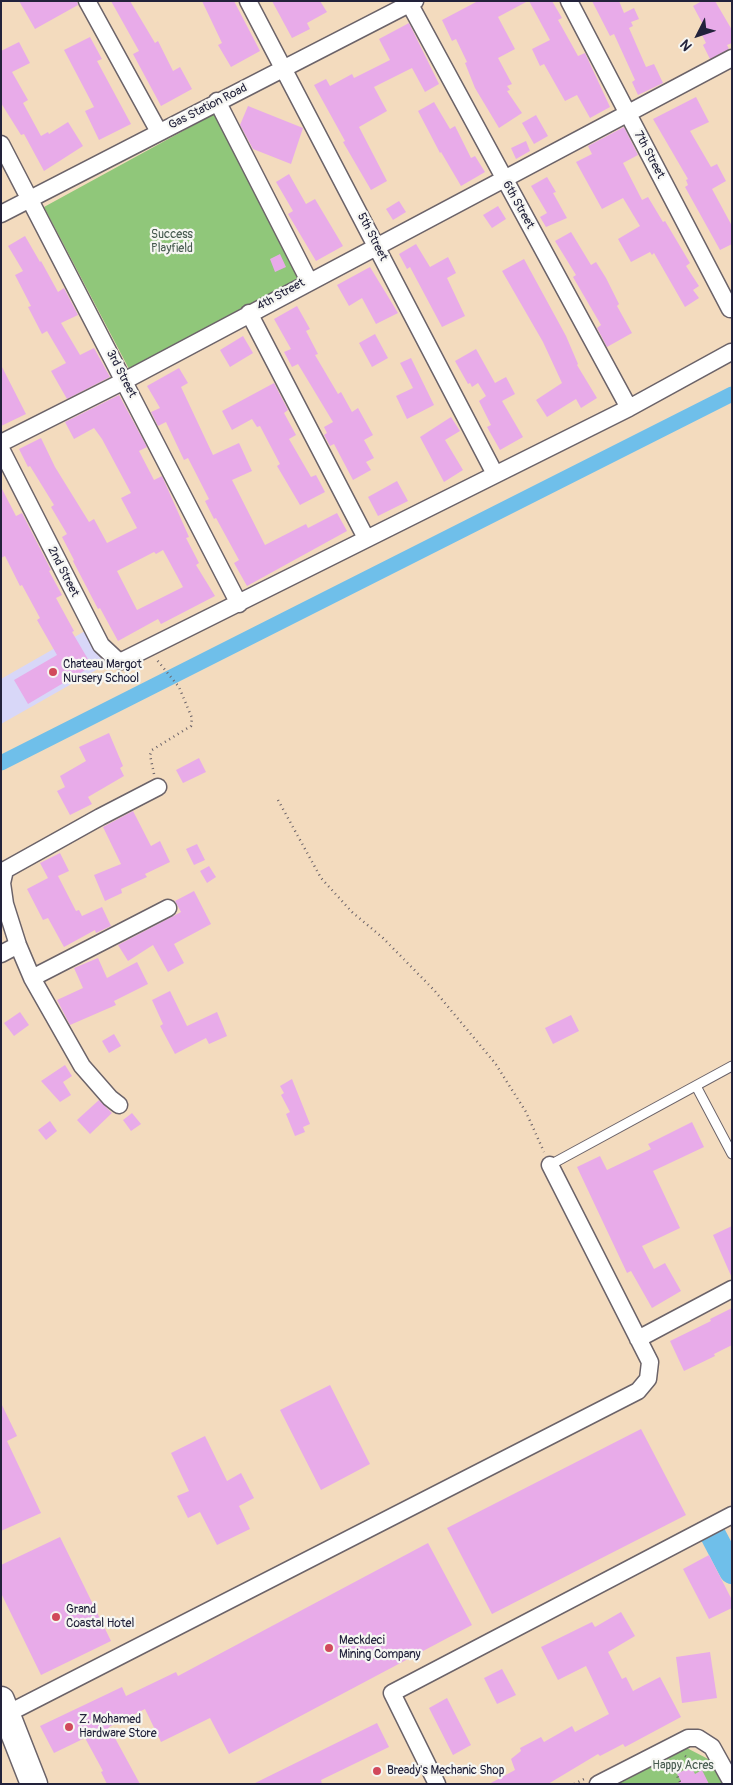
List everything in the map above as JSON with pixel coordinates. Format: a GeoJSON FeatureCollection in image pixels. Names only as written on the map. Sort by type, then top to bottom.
{"type":"FeatureCollection","features":[{"type":"Feature","properties":{"kind":"main road"},"geometry":{"type":"LineString","coordinates":[[4,1710],[34,1784]]}},
{"type":"Feature","properties":{"kind":"street"},"geometry":{"type":"LineString","coordinates":[[87,1],[159,132]]}},
{"type":"Feature","properties":{"kind":"street","name":"5th Street"},"geometry":{"type":"LineString","coordinates":[[248,1],[495,474]]}},
{"type":"Feature","properties":{"kind":"street","name":"7th Street"},"geometry":{"type":"LineString","coordinates":[[569,1],[730,309]]}},
{"type":"Feature","properties":{"kind":"street","name":"Gas Station Road"},"geometry":{"type":"LineString","coordinates":[[1,214],[217,101],[285,69],[411,2]]}},
{"type":"Feature","properties":{"kind":"street","name":"6th Street"},"geometry":{"type":"LineString","coordinates":[[411,2],[629,408]]}},
{"type":"Feature","properties":{"kind":"street"},"geometry":{"type":"LineString","coordinates":[[309,281],[732,58]]}},
{"type":"Feature","properties":{"kind":"street","name":"4th Street"},"geometry":{"type":"LineString","coordinates":[[217,101],[309,281],[248,312],[366,538]]}},
{"type":"Feature","properties":{"kind":"street","name":"3rd Street"},"geometry":{"type":"LineString","coordinates":[[1,144],[239,604]]}},
{"type":"Feature","properties":{"kind":"street"},"geometry":{"type":"LineString","coordinates":[[1,443],[124,380],[248,312]]}},
{"type":"Feature","properties":{"kind":"street"},"geometry":{"type":"LineString","coordinates":[[239,604],[366,538],[629,408],[731,352]]}},
{"type":"Feature","properties":{"kind":"street","name":"2nd Street"},"geometry":{"type":"LineString","coordinates":[[1,449],[101,645],[116,658],[122,661],[148,650],[239,604]]}},
{"type":"Feature","properties":{"kind":"street"},"geometry":{"type":"LineString","coordinates":[[119,1105],[110,1098],[82,1066],[32,978],[18,946],[5,904],[2,883],[5,870],[100,816],[158,787]]}},
{"type":"Feature","properties":{"kind":"street"},"geometry":{"type":"LineString","coordinates":[[32,978],[168,908]]}},
{"type":"Feature","properties":{"kind":"street"},"geometry":{"type":"LineString","coordinates":[[1,954],[18,946]]}},
{"type":"Feature","properties":{"kind":"street"},"geometry":{"type":"LineString","coordinates":[[4,1710],[638,1391],[648,1379],[650,1362],[550,1165]]}},
{"type":"Feature","properties":{"kind":"street"},"geometry":{"type":"LineString","coordinates":[[638,1338],[732,1289]]}},
{"type":"Feature","properties":{"kind":"street"},"geometry":{"type":"LineString","coordinates":[[437,1784],[392,1694],[730,1520]]}},
{"type":"Feature","properties":{"kind":"street"},"geometry":{"type":"LineString","coordinates":[[598,1784],[688,1738],[698,1738],[712,1747],[732,1783]]}},
{"type":"Feature","properties":{"kind":"lane"},"geometry":{"type":"LineString","coordinates":[[550,1165],[732,1066]]}},
{"type":"Feature","properties":{"kind":"lane"},"geometry":{"type":"LineString","coordinates":[[696,1086],[732,1154]]}},
{"type":"Feature","properties":{"kind":"path"},"geometry":{"type":"LineString","coordinates":[[158,787],[150,759],[152,750],[191,726],[192,718],[179,687],[168,672]]}},
{"type":"Feature","properties":{"kind":"path"},"geometry":{"type":"LineString","coordinates":[[278,800],[321,878],[352,912],[382,938],[434,990],[495,1063],[526,1112],[550,1165]]}},
{"type":"Feature","properties":{"kind":"path"},"geometry":{"type":"LineString","coordinates":[[681,1784],[671,1763],[685,1756],[705,1768],[709,1776]]}},
{"type":"Feature","properties":{"kind":"shaded area","name":"Chateau Margot Nursery School"},"geometry":{"type":"Polygon","coordinates":[[[85,631],[105,665],[1,724],[1,679],[85,631]]]}},
{"type":"Feature","properties":{"kind":"green space","name":"Success Playfield"},"geometry":{"type":"Polygon","coordinates":[[[214,114],[301,277],[129,369],[44,207],[214,114]]]}},
{"type":"Feature","properties":{"kind":"green space","name":"Happy Acres"},"geometry":{"type":"Polygon","coordinates":[[[683,1746],[712,1761],[725,1784],[607,1784],[683,1746]]]}},
{"type":"Feature","properties":{"kind":"building"},"geometry":{"type":"Polygon","coordinates":[[[19,1],[77,1],[78,5],[35,29],[19,1]]]}},
{"type":"Feature","properties":{"kind":"building"},"geometry":{"type":"Polygon","coordinates":[[[111,1],[130,1],[155,43],[158,41],[173,71],[180,67],[192,89],[161,106],[133,54],[139,51],[111,1]]]}},
{"type":"Feature","properties":{"kind":"building"},"geometry":{"type":"Polygon","coordinates":[[[202,1],[234,1],[260,51],[231,67],[218,45],[222,43],[202,1]]]}},
{"type":"Feature","properties":{"kind":"building"},"geometry":{"type":"Polygon","coordinates":[[[272,1],[320,1],[327,12],[307,23],[310,29],[292,38],[272,1]]]}},
{"type":"Feature","properties":{"kind":"building"},"geometry":{"type":"Polygon","coordinates":[[[478,1],[528,1],[498,17],[515,49],[498,58],[512,84],[507,86],[510,90],[507,91],[522,113],[499,128],[475,88],[465,63],[467,62],[456,39],[452,41],[442,20],[478,1]]]}},
{"type":"Feature","properties":{"kind":"building"},"geometry":{"type":"Polygon","coordinates":[[[529,1],[552,1],[562,18],[558,20],[578,56],[585,53],[610,107],[590,118],[577,95],[565,101],[544,64],[540,66],[532,49],[550,40],[529,1]]]}},
{"type":"Feature","properties":{"kind":"building"},"geometry":{"type":"Polygon","coordinates":[[[592,1],[619,1],[624,13],[634,8],[639,19],[631,22],[633,26],[629,28],[646,67],[654,64],[663,83],[638,95],[632,82],[635,80],[614,34],[610,36],[592,1]]]}},
{"type":"Feature","properties":{"kind":"building"},"geometry":{"type":"Polygon","coordinates":[[[702,1],[715,1],[732,30],[732,43],[727,45],[729,49],[710,59],[703,45],[706,43],[702,35],[707,32],[693,6],[702,1]]]}},
{"type":"Feature","properties":{"kind":"building"},"geometry":{"type":"Polygon","coordinates":[[[409,23],[439,84],[425,92],[412,68],[374,87],[387,111],[359,127],[387,181],[371,190],[343,142],[345,141],[314,85],[326,79],[330,86],[352,74],[354,78],[390,60],[379,39],[409,23]]]}},
{"type":"Feature","properties":{"kind":"building"},"geometry":{"type":"Polygon","coordinates":[[[90,37],[102,59],[97,61],[131,124],[99,140],[85,111],[94,107],[64,50],[90,37]]]}},
{"type":"Feature","properties":{"kind":"building"},"geometry":{"type":"Polygon","coordinates":[[[19,42],[30,63],[12,72],[28,100],[23,103],[41,136],[48,132],[49,134],[68,122],[83,146],[44,171],[24,134],[21,135],[1,103],[1,51],[19,42]]]}},
{"type":"Feature","properties":{"kind":"building"},"geometry":{"type":"Polygon","coordinates":[[[696,97],[709,122],[690,131],[711,167],[717,164],[726,181],[712,189],[732,226],[732,244],[720,250],[685,187],[688,185],[686,180],[688,179],[653,119],[696,97]]]}},
{"type":"Feature","properties":{"kind":"building"},"geometry":{"type":"Polygon","coordinates":[[[434,102],[450,129],[455,126],[471,158],[475,156],[485,172],[461,186],[440,153],[418,111],[434,102]]]}},
{"type":"Feature","properties":{"kind":"building"},"geometry":{"type":"Polygon","coordinates":[[[248,106],[303,128],[291,164],[253,149],[240,125],[248,106]]]}},
{"type":"Feature","properties":{"kind":"building"},"geometry":{"type":"Polygon","coordinates":[[[536,115],[548,136],[534,144],[522,123],[536,115]]]}},
{"type":"Feature","properties":{"kind":"building"},"geometry":{"type":"Polygon","coordinates":[[[624,127],[638,155],[623,163],[642,200],[648,197],[663,222],[665,221],[690,263],[686,266],[699,286],[693,290],[699,298],[685,307],[654,253],[652,255],[650,252],[631,262],[618,239],[640,226],[623,198],[602,209],[576,162],[592,154],[588,146],[624,127]]]}},
{"type":"Feature","properties":{"kind":"building"},"geometry":{"type":"Polygon","coordinates":[[[526,141],[530,151],[516,159],[511,148],[526,141]]]}},
{"type":"Feature","properties":{"kind":"building"},"geometry":{"type":"Polygon","coordinates":[[[289,174],[306,204],[315,199],[343,246],[316,261],[288,214],[293,211],[276,182],[289,174]]]}},
{"type":"Feature","properties":{"kind":"building"},"geometry":{"type":"Polygon","coordinates":[[[547,177],[556,192],[553,193],[567,218],[546,227],[540,217],[547,213],[531,186],[547,177]]]}},
{"type":"Feature","properties":{"kind":"building"},"geometry":{"type":"Polygon","coordinates":[[[399,201],[406,212],[393,220],[386,209],[399,201]]]}},
{"type":"Feature","properties":{"kind":"building"},"geometry":{"type":"Polygon","coordinates":[[[498,206],[506,219],[492,228],[483,215],[498,206]]]}},
{"type":"Feature","properties":{"kind":"building"},"geometry":{"type":"Polygon","coordinates":[[[571,232],[591,265],[596,262],[606,278],[619,304],[617,306],[632,333],[607,347],[597,328],[601,325],[573,277],[576,275],[555,241],[571,232]]]}},
{"type":"Feature","properties":{"kind":"building"},"geometry":{"type":"Polygon","coordinates":[[[25,236],[58,292],[64,288],[78,315],[61,323],[80,355],[94,348],[110,377],[67,399],[51,371],[66,363],[47,331],[42,334],[28,307],[31,306],[15,275],[23,271],[8,246],[25,236]]]}},
{"type":"Feature","properties":{"kind":"building"},"geometry":{"type":"Polygon","coordinates":[[[416,244],[430,267],[448,257],[456,273],[447,278],[465,316],[442,327],[410,267],[407,269],[399,254],[416,244]]]}},
{"type":"Feature","properties":{"kind":"building"},"geometry":{"type":"Polygon","coordinates":[[[280,254],[286,267],[275,272],[270,259],[280,254]]]}},
{"type":"Feature","properties":{"kind":"building"},"geometry":{"type":"Polygon","coordinates":[[[524,259],[566,336],[577,365],[597,398],[581,408],[576,399],[547,417],[536,400],[562,383],[543,342],[502,271],[524,259]]]}},
{"type":"Feature","properties":{"kind":"building"},"geometry":{"type":"Polygon","coordinates":[[[370,267],[398,313],[376,324],[362,298],[349,306],[337,285],[370,267]]]}},
{"type":"Feature","properties":{"kind":"building"},"geometry":{"type":"Polygon","coordinates":[[[297,306],[310,329],[306,331],[318,354],[315,355],[338,394],[341,392],[352,412],[358,408],[373,435],[364,440],[374,458],[366,462],[371,470],[353,480],[334,444],[330,446],[324,435],[327,433],[324,427],[333,422],[298,364],[292,367],[284,352],[291,349],[274,319],[297,306]]]}},
{"type":"Feature","properties":{"kind":"building"},"geometry":{"type":"Polygon","coordinates":[[[375,334],[388,358],[372,367],[359,343],[375,334]]]}},
{"type":"Feature","properties":{"kind":"building"},"geometry":{"type":"Polygon","coordinates":[[[243,336],[253,353],[230,367],[220,350],[243,336]]]}},
{"type":"Feature","properties":{"kind":"building"},"geometry":{"type":"Polygon","coordinates":[[[476,349],[495,383],[506,377],[515,394],[502,401],[523,437],[500,450],[487,427],[491,425],[479,401],[486,396],[478,383],[472,387],[470,383],[468,384],[455,361],[476,349]]]}},
{"type":"Feature","properties":{"kind":"building"},"geometry":{"type":"Polygon","coordinates":[[[411,358],[434,405],[407,419],[396,396],[413,388],[400,363],[411,358]]]}},
{"type":"Feature","properties":{"kind":"building"},"geometry":{"type":"Polygon","coordinates":[[[1,365],[26,414],[1,426],[1,365]]]}},
{"type":"Feature","properties":{"kind":"building"},"geometry":{"type":"Polygon","coordinates":[[[179,368],[188,383],[181,387],[213,455],[239,443],[252,471],[232,480],[265,545],[306,524],[308,528],[337,513],[347,531],[247,586],[234,563],[239,560],[205,501],[209,499],[188,458],[184,460],[166,422],[158,426],[151,412],[160,408],[147,386],[179,368]]]}},
{"type":"Feature","properties":{"kind":"building"},"geometry":{"type":"Polygon","coordinates":[[[274,383],[288,410],[284,413],[296,435],[289,439],[311,477],[316,475],[325,492],[300,505],[277,466],[280,464],[260,426],[257,427],[252,419],[232,430],[222,411],[274,383]]]}},
{"type":"Feature","properties":{"kind":"building"},"geometry":{"type":"Polygon","coordinates":[[[119,395],[147,447],[139,451],[154,480],[162,476],[189,537],[186,538],[199,563],[196,565],[215,596],[161,624],[158,619],[118,641],[100,608],[98,609],[73,561],[62,537],[67,534],[51,507],[54,505],[30,466],[28,467],[19,449],[41,438],[55,467],[89,522],[94,519],[107,543],[137,528],[121,498],[131,493],[102,439],[94,428],[74,439],[65,422],[119,395]],[[163,550],[156,554],[154,552],[117,571],[137,610],[183,587],[163,550]]]}},
{"type":"Feature","properties":{"kind":"building"},"geometry":{"type":"Polygon","coordinates":[[[451,417],[460,431],[445,440],[463,470],[444,482],[420,437],[451,417]]]}},
{"type":"Feature","properties":{"kind":"building"},"geometry":{"type":"Polygon","coordinates":[[[397,481],[408,501],[378,516],[368,497],[397,481]]]}},
{"type":"Feature","properties":{"kind":"building"},"geometry":{"type":"Polygon","coordinates":[[[1,487],[16,516],[22,513],[51,570],[49,571],[62,595],[56,598],[74,631],[72,632],[92,666],[28,704],[14,680],[57,655],[37,620],[40,618],[22,585],[20,586],[5,556],[1,558],[1,487]]]}},
{"type":"Feature","properties":{"kind":"building"},"geometry":{"type":"Polygon","coordinates":[[[109,733],[123,766],[120,768],[124,776],[88,797],[92,804],[70,815],[57,791],[65,787],[60,776],[86,761],[79,747],[109,733]]]}},
{"type":"Feature","properties":{"kind":"building"},"geometry":{"type":"Polygon","coordinates":[[[199,758],[206,772],[183,783],[176,770],[199,758]]]}},
{"type":"Feature","properties":{"kind":"building"},"geometry":{"type":"Polygon","coordinates":[[[133,811],[151,846],[160,841],[170,862],[145,874],[147,877],[121,889],[122,893],[105,901],[94,875],[121,864],[103,827],[133,811]]]}},
{"type":"Feature","properties":{"kind":"building"},"geometry":{"type":"Polygon","coordinates":[[[197,844],[205,860],[194,865],[186,849],[197,844]]]}},
{"type":"Feature","properties":{"kind":"building"},"geometry":{"type":"Polygon","coordinates":[[[60,853],[69,871],[58,876],[76,911],[79,910],[82,916],[102,907],[111,926],[96,933],[95,930],[64,947],[48,918],[43,920],[27,889],[48,878],[40,863],[60,853]]]}},
{"type":"Feature","properties":{"kind":"building"},"geometry":{"type":"Polygon","coordinates":[[[209,866],[216,877],[207,883],[200,871],[209,866]]]}},
{"type":"Feature","properties":{"kind":"building"},"geometry":{"type":"Polygon","coordinates":[[[194,891],[211,924],[174,944],[184,963],[168,972],[153,945],[128,961],[118,945],[181,912],[175,901],[194,891]]]}},
{"type":"Feature","properties":{"kind":"building"},"geometry":{"type":"Polygon","coordinates":[[[98,958],[107,978],[137,962],[148,984],[114,1001],[116,1005],[70,1025],[57,1000],[83,988],[74,968],[98,958]]]}},
{"type":"Feature","properties":{"kind":"building"},"geometry":{"type":"Polygon","coordinates":[[[170,991],[187,1026],[217,1012],[227,1036],[209,1044],[206,1038],[175,1054],[160,1026],[163,1024],[152,1000],[170,991]]]}},
{"type":"Feature","properties":{"kind":"building"},"geometry":{"type":"Polygon","coordinates":[[[20,1012],[29,1025],[14,1036],[4,1023],[20,1012]]]}},
{"type":"Feature","properties":{"kind":"building"},"geometry":{"type":"Polygon","coordinates":[[[571,1015],[579,1031],[553,1044],[545,1028],[571,1015]]]}},
{"type":"Feature","properties":{"kind":"building"},"geometry":{"type":"Polygon","coordinates":[[[114,1034],[121,1046],[109,1053],[102,1041],[114,1034]]]}},
{"type":"Feature","properties":{"kind":"building"},"geometry":{"type":"Polygon","coordinates":[[[65,1065],[72,1076],[63,1082],[71,1095],[60,1102],[41,1081],[65,1065]]]}},
{"type":"Feature","properties":{"kind":"building"},"geometry":{"type":"Polygon","coordinates":[[[292,1079],[310,1124],[303,1127],[305,1132],[295,1136],[286,1114],[290,1112],[281,1095],[284,1093],[280,1086],[292,1079]]]}},
{"type":"Feature","properties":{"kind":"building"},"geometry":{"type":"Polygon","coordinates":[[[99,1100],[112,1113],[90,1134],[77,1120],[99,1100]]]}},
{"type":"Feature","properties":{"kind":"building"},"geometry":{"type":"Polygon","coordinates":[[[132,1113],[141,1124],[131,1131],[123,1120],[132,1113]]]}},
{"type":"Feature","properties":{"kind":"building"},"geometry":{"type":"Polygon","coordinates":[[[50,1121],[57,1131],[46,1140],[38,1130],[50,1121]]]}},
{"type":"Feature","properties":{"kind":"building"},"geometry":{"type":"Polygon","coordinates":[[[692,1122],[704,1147],[653,1171],[680,1228],[642,1246],[654,1269],[665,1263],[681,1291],[652,1308],[631,1271],[627,1273],[577,1167],[600,1156],[607,1170],[651,1149],[648,1144],[692,1122]]]}},
{"type":"Feature","properties":{"kind":"building"},"geometry":{"type":"Polygon","coordinates":[[[732,1226],[732,1278],[713,1235],[732,1226]]]}},
{"type":"Feature","properties":{"kind":"building"},"geometry":{"type":"Polygon","coordinates":[[[732,1308],[732,1345],[714,1354],[715,1356],[684,1371],[670,1341],[711,1321],[710,1319],[732,1308]]]}},
{"type":"Feature","properties":{"kind":"building"},"geometry":{"type":"Polygon","coordinates":[[[330,1385],[370,1464],[321,1490],[280,1410],[330,1385]]]}},
{"type":"Feature","properties":{"kind":"building"},"geometry":{"type":"Polygon","coordinates":[[[1,1403],[17,1436],[7,1441],[41,1513],[1,1531],[1,1403]]]}},
{"type":"Feature","properties":{"kind":"building"},"geometry":{"type":"Polygon","coordinates":[[[641,1429],[686,1515],[492,1614],[447,1528],[641,1429]]]}},
{"type":"Feature","properties":{"kind":"building"},"geometry":{"type":"Polygon","coordinates":[[[205,1436],[227,1481],[241,1473],[254,1498],[239,1506],[250,1529],[217,1545],[200,1512],[188,1518],[177,1496],[189,1491],[171,1453],[205,1436]]]}},
{"type":"Feature","properties":{"kind":"building","name":"Grand Coastal Hotel"},"geometry":{"type":"Polygon","coordinates":[[[60,1537],[111,1641],[41,1675],[1,1593],[1,1565],[60,1537]]]}},
{"type":"Feature","properties":{"kind":"building","name":"Meckdeci Mining Company"},"geometry":{"type":"Polygon","coordinates":[[[428,1543],[472,1625],[229,1754],[210,1718],[161,1742],[145,1709],[109,1727],[140,1784],[107,1784],[101,1772],[103,1771],[85,1738],[54,1753],[40,1726],[122,1687],[126,1696],[176,1672],[178,1676],[428,1543]]]}},
{"type":"Feature","properties":{"kind":"building"},"geometry":{"type":"Polygon","coordinates":[[[709,1555],[732,1600],[732,1608],[709,1619],[683,1569],[709,1555]]]}},
{"type":"Feature","properties":{"kind":"building"},"geometry":{"type":"Polygon","coordinates":[[[621,1612],[635,1636],[608,1652],[622,1679],[626,1677],[633,1691],[660,1677],[681,1717],[625,1747],[623,1744],[600,1756],[598,1754],[548,1784],[489,1784],[515,1770],[511,1759],[521,1751],[520,1748],[541,1737],[544,1742],[572,1726],[575,1732],[609,1714],[586,1666],[558,1680],[541,1647],[592,1622],[595,1627],[621,1612]]]}},
{"type":"Feature","properties":{"kind":"building"},"geometry":{"type":"Polygon","coordinates":[[[710,1652],[717,1698],[682,1703],[676,1657],[710,1652]]]}},
{"type":"Feature","properties":{"kind":"building"},"geometry":{"type":"Polygon","coordinates":[[[502,1669],[516,1695],[497,1704],[484,1678],[502,1669]]]}},
{"type":"Feature","properties":{"kind":"building"},"geometry":{"type":"Polygon","coordinates":[[[447,1698],[471,1745],[453,1755],[429,1708],[447,1698]]]}},
{"type":"Feature","properties":{"kind":"building"},"geometry":{"type":"Polygon","coordinates":[[[377,1723],[389,1747],[321,1780],[322,1784],[253,1784],[377,1723]]]}},
{"type":"Feature","properties":{"kind":"building"},"geometry":{"type":"Polygon","coordinates":[[[691,1766],[695,1774],[702,1770],[709,1784],[677,1784],[681,1781],[677,1774],[691,1766]]]}},
{"type":"Feature","properties":{"kind":"waterway"},"geometry":{"type":"LineString","coordinates":[[1,763],[732,394]]}},
{"type":"Feature","properties":{"kind":"waterway"},"geometry":{"type":"LineString","coordinates":[[712,1533],[732,1571]]}},
{"type":"Feature","properties":{"kind":"place","name":"Chateau Margot Nursery School"},"geometry":{"type":"Point","coordinates":[53,672]}},
{"type":"Feature","properties":{"kind":"place","name":"Grand Coastal Hotel"},"geometry":{"type":"Point","coordinates":[56,1617]}},
{"type":"Feature","properties":{"kind":"place","name":"Meckdeci Mining Company"},"geometry":{"type":"Point","coordinates":[329,1648]}},
{"type":"Feature","properties":{"kind":"place","name":"Z. Mohamed Hardware Store"},"geometry":{"type":"Point","coordinates":[69,1727]}},
{"type":"Feature","properties":{"kind":"place","name":"Bready's Mechanic Shop"},"geometry":{"type":"Point","coordinates":[377,1771]}}]}
